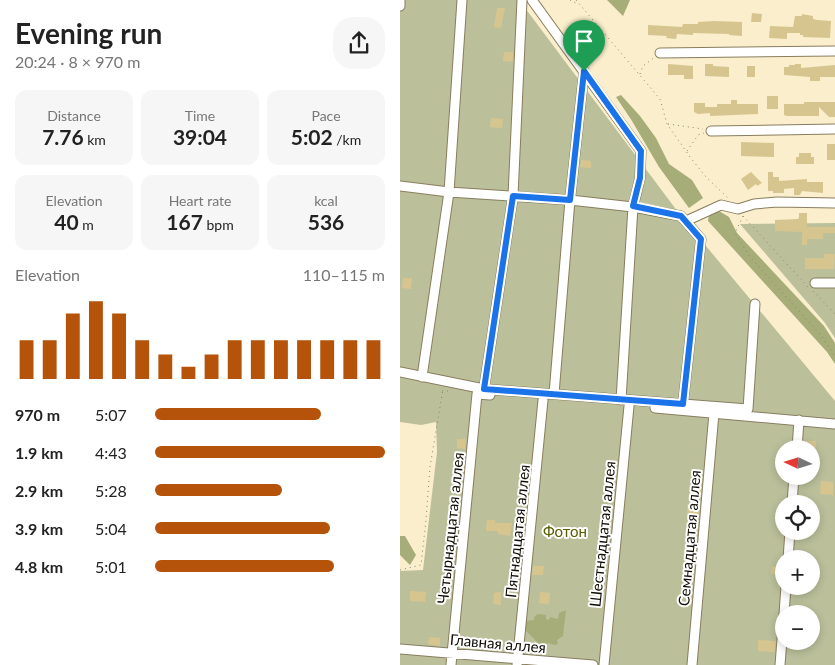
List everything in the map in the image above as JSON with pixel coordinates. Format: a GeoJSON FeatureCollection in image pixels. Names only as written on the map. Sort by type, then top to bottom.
{"type":"FeatureCollection","features":[{"type":"Feature","properties":{"kind":"street"},"geometry":{"type":"LineString","coordinates":[[400,0],[400,6]]}},
{"type":"Feature","properties":{"kind":"street"},"geometry":{"type":"LineString","coordinates":[[422,377],[449,192],[462,0]]}},
{"type":"Feature","properties":{"kind":"street","name":"Четырнадцатая аллея"},"geometry":{"type":"LineString","coordinates":[[451,665],[481,392],[513,196],[522,0]]}},
{"type":"Feature","properties":{"kind":"street"},"geometry":{"type":"LineString","coordinates":[[532,0],[641,151],[640,178],[633,206],[620,400]]}},
{"type":"Feature","properties":{"kind":"street"},"geometry":{"type":"LineString","coordinates":[[660,53],[835,51]]}},
{"type":"Feature","properties":{"kind":"street"},"geometry":{"type":"LineString","coordinates":[[554,394],[570,200],[584,71]]}},
{"type":"Feature","properties":{"kind":"street"},"geometry":{"type":"LineString","coordinates":[[712,131],[835,129]]}},
{"type":"Feature","properties":{"kind":"street"},"geometry":{"type":"LineString","coordinates":[[400,186],[449,192],[633,206],[681,216],[701,239],[683,404]]}},
{"type":"Feature","properties":{"kind":"street"},"geometry":{"type":"LineString","coordinates":[[686,221],[721,205],[738,209],[754,204],[770,203],[835,203]]}},
{"type":"Feature","properties":{"kind":"street"},"geometry":{"type":"LineString","coordinates":[[815,283],[835,283]]}},
{"type":"Feature","properties":{"kind":"street"},"geometry":{"type":"LineString","coordinates":[[481,392],[554,394],[748,409],[755,304]]}},
{"type":"Feature","properties":{"kind":"street"},"geometry":{"type":"LineString","coordinates":[[400,372],[481,392],[543,400],[835,424]]}},
{"type":"Feature","properties":{"kind":"street","name":"Пятнадцатая аллея"},"geometry":{"type":"LineString","coordinates":[[517,662],[543,400]]}},
{"type":"Feature","properties":{"kind":"street","name":"Шестнадцатая аллея"},"geometry":{"type":"LineString","coordinates":[[604,665],[629,406]]}},
{"type":"Feature","properties":{"kind":"street","name":"Семнадцатая аллея"},"geometry":{"type":"LineString","coordinates":[[692,665],[714,413]]}},
{"type":"Feature","properties":{"kind":"street"},"geometry":{"type":"LineString","coordinates":[[798,440],[799,420]]}},
{"type":"Feature","properties":{"kind":"street","name":"Главная аллея"},"geometry":{"type":"LineString","coordinates":[[400,649],[452,653],[517,662],[593,665]]}},
{"type":"Feature","properties":{"kind":"street"},"geometry":{"type":"LineString","coordinates":[[780,665],[781,650]]}},
{"type":"Feature","properties":{"kind":"path"},"geometry":{"type":"LineString","coordinates":[[570,0],[579,5]]}},
{"type":"Feature","properties":{"kind":"path"},"geometry":{"type":"LineString","coordinates":[[576,0],[660,99],[667,124],[686,152],[706,177],[738,209]]}},
{"type":"Feature","properties":{"kind":"path"},"geometry":{"type":"LineString","coordinates":[[640,75],[643,66],[660,53]]}},
{"type":"Feature","properties":{"kind":"path"},"geometry":{"type":"LineString","coordinates":[[667,124],[712,131]]}},
{"type":"Feature","properties":{"kind":"path"},"geometry":{"type":"LineString","coordinates":[[686,152],[698,135],[712,131]]}},
{"type":"Feature","properties":{"kind":"path"},"geometry":{"type":"LineString","coordinates":[[835,314],[743,215],[735,233],[750,257],[820,334],[835,356]]}},
{"type":"Feature","properties":{"kind":"path"},"geometry":{"type":"LineString","coordinates":[[400,570],[421,565],[430,467],[443,387],[441,381]]}},
{"type":"Feature","properties":{"kind":"green space","name":"Фотон"},"geometry":{"type":"Polygon","coordinates":[[[400,0],[519,0],[681,216],[835,401],[835,665],[400,665],[400,571],[423,570],[437,452],[436,422],[421,425],[400,422],[400,0]]]}},
{"type":"Feature","properties":{"kind":"green space"},"geometry":{"type":"Polygon","coordinates":[[[607,0],[630,0],[623,16],[607,0]]]}},
{"type":"Feature","properties":{"kind":"green space"},"geometry":{"type":"Polygon","coordinates":[[[621,95],[656,138],[669,164],[692,180],[703,198],[689,208],[659,167],[616,97],[621,95]]]}},
{"type":"Feature","properties":{"kind":"green space"},"geometry":{"type":"Polygon","coordinates":[[[719,211],[729,217],[737,233],[824,326],[835,343],[835,364],[827,352],[708,221],[709,213],[719,211]]]}},
{"type":"Feature","properties":{"kind":"green space"},"geometry":{"type":"Polygon","coordinates":[[[835,223],[835,338],[825,323],[740,224],[835,223]]]}},
{"type":"Feature","properties":{"kind":"green space"},"geometry":{"type":"Polygon","coordinates":[[[400,536],[405,536],[416,555],[410,565],[400,555],[400,536]]]}},
{"type":"Feature","properties":{"kind":"green space"},"geometry":{"type":"Polygon","coordinates":[[[566,610],[563,636],[557,640],[558,644],[548,643],[542,647],[525,630],[526,621],[534,620],[534,617],[538,614],[546,615],[546,619],[549,620],[550,617],[558,619],[559,613],[566,610]]]}},
{"type":"Feature","properties":{"kind":"building"},"geometry":{"type":"Polygon","coordinates":[[[497,8],[505,8],[501,28],[494,27],[497,8]]]}},
{"type":"Feature","properties":{"kind":"building"},"geometry":{"type":"Polygon","coordinates":[[[752,13],[762,14],[761,22],[751,22],[752,13]]]}},
{"type":"Feature","properties":{"kind":"building"},"geometry":{"type":"Polygon","coordinates":[[[802,14],[813,16],[813,19],[817,20],[831,21],[830,38],[803,37],[800,33],[787,33],[787,39],[769,38],[770,26],[793,27],[795,16],[802,16],[802,14]]]}},
{"type":"Feature","properties":{"kind":"building"},"geometry":{"type":"Polygon","coordinates":[[[714,21],[742,22],[742,36],[693,33],[693,35],[677,34],[676,39],[666,38],[667,36],[648,35],[648,25],[682,27],[683,24],[714,21]]]}},
{"type":"Feature","properties":{"kind":"building"},"geometry":{"type":"Polygon","coordinates":[[[504,52],[513,52],[513,62],[503,61],[504,52]]]}},
{"type":"Feature","properties":{"kind":"building"},"geometry":{"type":"Polygon","coordinates":[[[668,64],[693,66],[693,79],[684,79],[684,75],[668,75],[668,64]]]}},
{"type":"Feature","properties":{"kind":"building"},"geometry":{"type":"Polygon","coordinates":[[[705,64],[729,67],[729,77],[705,76],[705,64]]]}},
{"type":"Feature","properties":{"kind":"building"},"geometry":{"type":"Polygon","coordinates":[[[801,64],[801,68],[835,65],[835,77],[820,77],[820,81],[810,81],[810,77],[784,75],[784,67],[801,64]]]}},
{"type":"Feature","properties":{"kind":"building"},"geometry":{"type":"Polygon","coordinates":[[[747,66],[755,66],[755,77],[747,77],[747,66]]]}},
{"type":"Feature","properties":{"kind":"building"},"geometry":{"type":"Polygon","coordinates":[[[767,96],[778,96],[778,109],[767,109],[767,96]]]}},
{"type":"Feature","properties":{"kind":"building"},"geometry":{"type":"Polygon","coordinates":[[[731,100],[737,100],[737,104],[758,104],[758,114],[710,116],[710,113],[698,114],[694,112],[694,103],[705,103],[705,107],[717,107],[717,104],[731,104],[731,100]]]}},
{"type":"Feature","properties":{"kind":"building"},"geometry":{"type":"Polygon","coordinates":[[[804,102],[835,102],[835,117],[829,117],[819,107],[819,116],[784,115],[784,104],[804,104],[804,102]]]}},
{"type":"Feature","properties":{"kind":"building"},"geometry":{"type":"Polygon","coordinates":[[[491,118],[503,119],[502,128],[490,127],[491,118]]]}},
{"type":"Feature","properties":{"kind":"building"},"geometry":{"type":"Polygon","coordinates":[[[741,142],[774,143],[774,157],[741,156],[741,142]]]}},
{"type":"Feature","properties":{"kind":"building"},"geometry":{"type":"Polygon","coordinates":[[[827,144],[835,144],[835,160],[827,160],[827,144]]]}},
{"type":"Feature","properties":{"kind":"building"},"geometry":{"type":"Polygon","coordinates":[[[799,153],[811,153],[811,157],[814,157],[814,164],[796,164],[796,157],[799,157],[799,153]]]}},
{"type":"Feature","properties":{"kind":"building"},"geometry":{"type":"Polygon","coordinates":[[[581,160],[591,161],[591,168],[580,167],[581,160]]]}},
{"type":"Feature","properties":{"kind":"building"},"geometry":{"type":"Polygon","coordinates":[[[751,172],[762,183],[757,186],[756,184],[748,190],[741,179],[751,172]]]}},
{"type":"Feature","properties":{"kind":"building"},"geometry":{"type":"Polygon","coordinates":[[[768,172],[773,172],[773,177],[779,177],[779,181],[807,179],[807,182],[823,182],[823,193],[802,191],[800,195],[794,195],[794,188],[784,189],[784,193],[773,193],[773,191],[768,191],[768,172]]]}},
{"type":"Feature","properties":{"kind":"building"},"geometry":{"type":"Polygon","coordinates":[[[799,213],[807,213],[807,227],[835,227],[835,233],[823,233],[823,239],[807,239],[807,245],[802,245],[802,232],[775,231],[775,220],[797,219],[799,218],[799,213]]]}},
{"type":"Feature","properties":{"kind":"building"},"geometry":{"type":"Polygon","coordinates":[[[824,254],[835,254],[834,269],[805,269],[805,258],[824,258],[824,254]]]}},
{"type":"Feature","properties":{"kind":"building"},"geometry":{"type":"Polygon","coordinates":[[[403,278],[412,278],[411,289],[402,288],[403,278]]]}},
{"type":"Feature","properties":{"kind":"building"},"geometry":{"type":"Polygon","coordinates":[[[457,439],[466,439],[465,449],[457,448],[457,439]]]}},
{"type":"Feature","properties":{"kind":"building"},"geometry":{"type":"Polygon","coordinates":[[[696,481],[702,482],[701,495],[694,495],[696,481]]]}},
{"type":"Feature","properties":{"kind":"building"},"geometry":{"type":"Polygon","coordinates":[[[821,481],[833,482],[833,495],[820,494],[821,481]]]}},
{"type":"Feature","properties":{"kind":"building"},"geometry":{"type":"Polygon","coordinates":[[[687,504],[700,505],[699,516],[687,514],[687,504]]]}},
{"type":"Feature","properties":{"kind":"building"},"geometry":{"type":"Polygon","coordinates":[[[487,520],[495,520],[495,523],[512,523],[510,536],[498,534],[498,531],[486,531],[487,520]]]}},
{"type":"Feature","properties":{"kind":"building"},"geometry":{"type":"Polygon","coordinates":[[[533,566],[544,566],[543,575],[532,575],[533,566]]]}},
{"type":"Feature","properties":{"kind":"building"},"geometry":{"type":"Polygon","coordinates":[[[772,566],[775,566],[775,574],[771,574],[772,566]]]}},
{"type":"Feature","properties":{"kind":"building"},"geometry":{"type":"Polygon","coordinates":[[[410,591],[426,592],[425,602],[410,601],[410,591]]]}},
{"type":"Feature","properties":{"kind":"building"},"geometry":{"type":"Polygon","coordinates":[[[501,592],[501,605],[493,604],[494,593],[501,592]]]}},
{"type":"Feature","properties":{"kind":"building"},"geometry":{"type":"Polygon","coordinates":[[[540,592],[550,593],[549,604],[539,603],[540,592]]]}},
{"type":"Feature","properties":{"kind":"building"},"geometry":{"type":"Polygon","coordinates":[[[429,637],[440,638],[440,646],[428,644],[429,637]]]}},
{"type":"Feature","properties":{"kind":"building"},"geometry":{"type":"Polygon","coordinates":[[[758,640],[775,641],[774,652],[758,651],[758,640]]]}},
{"type":"Feature","properties":{"kind":"route"},"geometry":{"type":"LineString","coordinates":[[584,71],[641,151],[640,178],[633,206],[681,216],[701,239],[683,404],[484,389],[513,196],[570,200],[584,71]]}}]}
